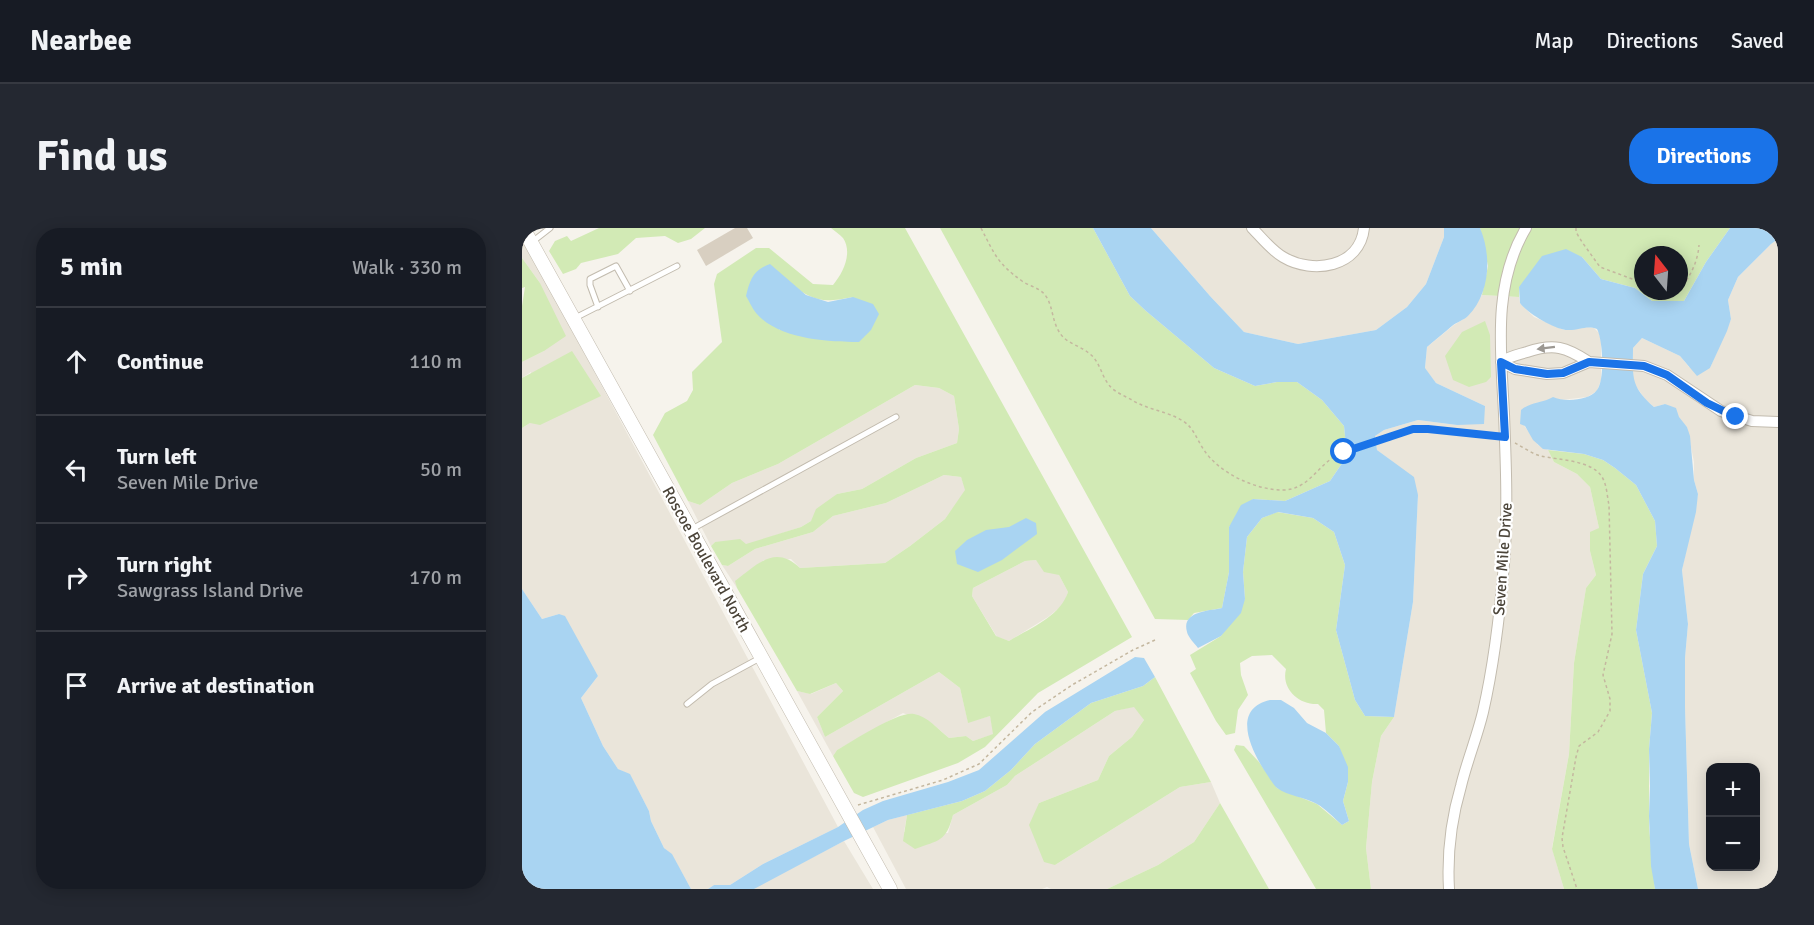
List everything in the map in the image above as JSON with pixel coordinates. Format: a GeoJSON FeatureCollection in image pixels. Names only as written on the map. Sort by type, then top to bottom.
{"type":"FeatureCollection","features":[{"type":"Feature","properties":{"kind":"street","name":"Roscoe Boulevard North"},"geometry":{"type":"LineString","coordinates":[[523,228],[890,889]]}},
{"type":"Feature","properties":{"kind":"street"},"geometry":{"type":"LineString","coordinates":[[1252,228],[1284,258],[1294,263],[1316,267],[1349,258],[1360,245],[1364,228]]}},
{"type":"Feature","properties":{"kind":"street","name":"Seven Mile Drive"},"geometry":{"type":"LineString","coordinates":[[1449,889],[1452,825],[1461,784],[1483,711],[1500,603],[1506,528],[1500,320],[1502,295],[1515,249],[1526,228]]}},
{"type":"Feature","properties":{"kind":"street"},"geometry":{"type":"LineString","coordinates":[[1589,362],[1563,373],[1547,374],[1515,369],[1501,362],[1510,356],[1552,346],[1571,351],[1589,362],[1637,365],[1667,375],[1721,411],[1752,421],[1778,422]]}},
{"type":"Feature","properties":{"kind":"lane"},"geometry":{"type":"LineString","coordinates":[[531,243],[550,228]]}},
{"type":"Feature","properties":{"kind":"lane"},"geometry":{"type":"LineString","coordinates":[[598,307],[590,279],[616,266],[630,291]]}},
{"type":"Feature","properties":{"kind":"lane"},"geometry":{"type":"LineString","coordinates":[[573,319],[677,266]]}},
{"type":"Feature","properties":{"kind":"lane"},"geometry":{"type":"LineString","coordinates":[[690,530],[896,417]]}},
{"type":"Feature","properties":{"kind":"lane"},"geometry":{"type":"LineString","coordinates":[[687,704],[712,684],[762,657]]}},
{"type":"Feature","properties":{"kind":"path"},"geometry":{"type":"LineString","coordinates":[[981,228],[995,257],[1004,269],[1045,295],[1057,329],[1064,338],[1096,360],[1109,385],[1134,402],[1183,421],[1192,429],[1204,451],[1212,460],[1238,480],[1250,485],[1280,490],[1291,489],[1304,484],[1333,457],[1413,429],[1505,437],[1538,455],[1568,460],[1591,468],[1602,478],[1609,505],[1612,633],[1603,675],[1610,699],[1610,711],[1598,732],[1579,746],[1576,757],[1562,838],[1576,889]]}},
{"type":"Feature","properties":{"kind":"path"},"geometry":{"type":"LineString","coordinates":[[1576,228],[1582,242],[1600,267],[1634,280]]}},
{"type":"Feature","properties":{"kind":"path"},"geometry":{"type":"LineString","coordinates":[[1688,276],[1698,255],[1699,245]]}},
{"type":"Feature","properties":{"kind":"path"},"geometry":{"type":"LineString","coordinates":[[849,814],[943,780],[979,764],[1032,712],[1072,685],[1155,640]]}},
{"type":"Feature","properties":{"kind":"shaded area"},"geometry":{"type":"Polygon","coordinates":[[[1151,228],[1444,228],[1444,237],[1426,284],[1407,307],[1376,330],[1298,344],[1244,332],[1151,228]]]}},
{"type":"Feature","properties":{"kind":"shaded area"},"geometry":{"type":"Polygon","coordinates":[[[522,237],[838,827],[763,864],[730,885],[691,889],[672,855],[664,848],[651,821],[649,811],[630,775],[618,769],[603,746],[581,698],[598,676],[559,614],[542,619],[522,589],[522,428],[530,423],[531,372],[522,378],[522,362],[544,351],[540,283],[522,258],[522,237]]]}},
{"type":"Feature","properties":{"kind":"shaded area"},"geometry":{"type":"Polygon","coordinates":[[[1778,239],[1778,889],[1698,889],[1689,844],[1685,707],[1688,624],[1682,570],[1698,494],[1687,427],[1665,404],[1654,407],[1633,382],[1633,348],[1642,338],[1680,356],[1689,367],[1710,368],[1731,319],[1728,300],[1738,277],[1778,239]]]}},
{"type":"Feature","properties":{"kind":"shaded area"},"geometry":{"type":"Polygon","coordinates":[[[1482,295],[1519,297],[1520,303],[1534,317],[1564,330],[1594,328],[1599,333],[1601,342],[1601,380],[1597,391],[1587,397],[1535,403],[1523,424],[1538,445],[1548,450],[1554,462],[1577,474],[1590,487],[1599,528],[1590,551],[1596,575],[1586,588],[1574,663],[1569,754],[1552,848],[1564,889],[1371,889],[1366,848],[1372,782],[1381,736],[1394,717],[1413,602],[1418,495],[1393,462],[1377,450],[1375,436],[1384,430],[1418,420],[1457,425],[1485,406],[1436,383],[1425,369],[1427,347],[1467,317],[1482,295]]]}},
{"type":"Feature","properties":{"kind":"shaded area"},"geometry":{"type":"Polygon","coordinates":[[[915,385],[939,388],[954,396],[959,429],[957,443],[916,458],[862,489],[837,494],[811,521],[801,527],[746,545],[715,542],[711,546],[688,501],[700,505],[732,483],[778,464],[915,385]]]}},
{"type":"Feature","properties":{"kind":"shaded area"},"geometry":{"type":"Polygon","coordinates":[[[944,475],[961,477],[966,490],[945,519],[885,563],[800,568],[791,559],[764,560],[736,581],[737,588],[722,565],[728,566],[755,549],[813,532],[833,516],[886,503],[944,475]]]}},
{"type":"Feature","properties":{"kind":"shaded area"},"geometry":{"type":"Polygon","coordinates":[[[1036,560],[1059,575],[1068,592],[1064,604],[1048,617],[1009,641],[997,637],[972,596],[973,588],[1025,561],[1036,560]]]}},
{"type":"Feature","properties":{"kind":"shaded area"},"geometry":{"type":"Polygon","coordinates":[[[939,672],[960,688],[968,722],[990,716],[994,734],[973,741],[966,736],[949,738],[934,725],[903,713],[837,750],[833,756],[797,691],[811,694],[836,683],[843,691],[817,717],[825,737],[939,672]]]}},
{"type":"Feature","properties":{"kind":"shaded area"},"geometry":{"type":"Polygon","coordinates":[[[1135,706],[1144,720],[1132,737],[1109,756],[1098,780],[1039,803],[1055,865],[1180,787],[1211,782],[1220,803],[1194,842],[1158,865],[1107,889],[1051,889],[1047,887],[1042,889],[906,889],[873,827],[907,815],[904,832],[948,833],[953,815],[1007,785],[1015,776],[1115,711],[1135,706]]]}},
{"type":"Feature","properties":{"kind":"shaded area"},"geometry":{"type":"Polygon","coordinates":[[[844,841],[873,889],[754,889],[757,886],[844,841]]]}},
{"type":"Feature","properties":{"kind":"green space"},"geometry":{"type":"Polygon","coordinates":[[[599,228],[705,228],[691,239],[678,243],[665,236],[636,238],[618,254],[581,263],[576,269],[563,274],[549,251],[555,241],[567,236],[571,241],[599,228]]]}},
{"type":"Feature","properties":{"kind":"green space"},"geometry":{"type":"Polygon","coordinates":[[[831,228],[905,228],[1132,637],[1038,693],[985,747],[958,763],[863,797],[854,793],[833,756],[837,750],[887,722],[907,714],[924,717],[949,738],[966,736],[973,741],[993,734],[990,716],[968,723],[960,688],[939,672],[825,737],[817,717],[843,691],[836,683],[810,694],[797,691],[735,581],[759,563],[775,557],[791,561],[800,568],[885,563],[945,519],[965,490],[961,477],[944,475],[886,503],[833,516],[813,532],[755,549],[728,566],[722,565],[711,546],[715,542],[740,539],[746,544],[801,527],[811,521],[816,509],[837,494],[862,489],[916,458],[957,443],[959,429],[954,396],[939,388],[915,385],[778,464],[732,483],[700,505],[688,501],[653,435],[665,413],[687,401],[693,390],[692,372],[722,342],[714,284],[717,274],[756,248],[769,248],[813,284],[833,285],[846,263],[847,250],[843,238],[831,228]],[[789,283],[779,330],[853,297],[834,300],[819,299],[789,283]],[[1036,560],[1025,561],[973,588],[972,596],[996,636],[1009,641],[1043,621],[1064,601],[1068,592],[1059,575],[1044,572],[1036,560]]]}},
{"type":"Feature","properties":{"kind":"green space"},"geometry":{"type":"Polygon","coordinates":[[[940,228],[1093,228],[1130,296],[1214,368],[1255,386],[1277,382],[1297,382],[1322,400],[1344,426],[1347,456],[1330,481],[1285,501],[1253,499],[1229,527],[1229,572],[1222,608],[1194,613],[1188,620],[1155,619],[940,228]]]}},
{"type":"Feature","properties":{"kind":"green space"},"geometry":{"type":"Polygon","coordinates":[[[1480,228],[1730,228],[1706,262],[1688,294],[1688,246],[1634,246],[1634,288],[1601,279],[1582,257],[1519,287],[1519,297],[1482,295],[1488,266],[1480,228]]]}},
{"type":"Feature","properties":{"kind":"green space"},"geometry":{"type":"Polygon","coordinates":[[[522,258],[540,283],[566,336],[522,362],[522,306],[525,287],[522,288],[522,258]]]}},
{"type":"Feature","properties":{"kind":"green space"},"geometry":{"type":"Polygon","coordinates":[[[1651,300],[1685,300],[1684,301],[1651,300]]]}},
{"type":"Feature","properties":{"kind":"green space"},"geometry":{"type":"Polygon","coordinates":[[[1485,321],[1490,335],[1491,377],[1486,382],[1469,387],[1453,380],[1445,356],[1462,332],[1485,321]]]}},
{"type":"Feature","properties":{"kind":"green space"},"geometry":{"type":"Polygon","coordinates":[[[572,351],[601,396],[540,425],[530,423],[522,428],[522,378],[572,351]]]}},
{"type":"Feature","properties":{"kind":"green space"},"geometry":{"type":"Polygon","coordinates":[[[1548,450],[1584,454],[1603,460],[1636,485],[1655,521],[1657,546],[1643,574],[1636,630],[1652,713],[1649,749],[1649,827],[1655,889],[1564,889],[1552,849],[1569,754],[1574,663],[1586,588],[1596,575],[1590,551],[1590,532],[1599,528],[1590,487],[1577,474],[1554,462],[1548,450]]]}},
{"type":"Feature","properties":{"kind":"green space"},"geometry":{"type":"Polygon","coordinates":[[[1277,512],[1313,518],[1334,532],[1345,565],[1336,630],[1355,700],[1365,716],[1394,717],[1381,736],[1372,782],[1366,848],[1371,889],[1316,889],[1234,750],[1236,745],[1244,746],[1259,762],[1277,788],[1317,804],[1342,825],[1349,821],[1343,801],[1348,782],[1339,746],[1326,733],[1324,710],[1318,704],[1304,702],[1293,694],[1286,683],[1286,669],[1272,655],[1252,656],[1240,663],[1241,675],[1248,695],[1238,710],[1235,733],[1226,735],[1190,673],[1196,669],[1190,655],[1221,636],[1245,599],[1243,572],[1247,537],[1262,518],[1277,512]]]}},
{"type":"Feature","properties":{"kind":"green space"},"geometry":{"type":"Polygon","coordinates":[[[1155,677],[1211,782],[1180,787],[1055,865],[1044,862],[1029,825],[1039,803],[1098,780],[1109,756],[1132,737],[1144,720],[1134,707],[1115,711],[1015,776],[1007,785],[953,815],[947,830],[940,839],[915,849],[903,841],[907,815],[962,801],[985,791],[1011,770],[1035,744],[1091,703],[1143,686],[1155,677]]]}},
{"type":"Feature","properties":{"kind":"green space"},"geometry":{"type":"Polygon","coordinates":[[[1220,803],[1269,889],[1107,889],[1158,865],[1194,842],[1220,803]]]}},
{"type":"Feature","properties":{"kind":"water"},"geometry":{"type":"Polygon","coordinates":[[[1093,228],[1151,228],[1244,332],[1298,344],[1376,330],[1407,307],[1426,284],[1444,237],[1444,228],[1480,228],[1487,262],[1485,286],[1481,297],[1468,316],[1427,347],[1425,368],[1436,383],[1485,406],[1484,424],[1457,425],[1418,420],[1384,430],[1375,436],[1377,450],[1414,477],[1418,495],[1413,602],[1394,717],[1365,716],[1355,700],[1336,630],[1345,565],[1334,532],[1313,518],[1278,512],[1262,518],[1247,537],[1243,572],[1245,599],[1241,613],[1221,636],[1198,648],[1189,636],[1186,625],[1192,616],[1222,608],[1229,572],[1229,527],[1241,505],[1253,499],[1285,501],[1330,481],[1347,456],[1344,426],[1322,400],[1297,382],[1277,382],[1255,386],[1214,368],[1130,296],[1093,228]]]}},
{"type":"Feature","properties":{"kind":"water"},"geometry":{"type":"Polygon","coordinates":[[[1730,228],[1778,228],[1778,239],[1738,277],[1728,300],[1731,319],[1710,368],[1697,376],[1680,356],[1642,338],[1633,348],[1634,380],[1641,393],[1654,407],[1665,404],[1676,408],[1679,417],[1687,427],[1698,494],[1682,570],[1688,624],[1685,707],[1689,844],[1698,889],[1655,889],[1651,866],[1649,816],[1649,749],[1652,713],[1636,630],[1643,574],[1657,546],[1655,521],[1636,485],[1615,468],[1603,460],[1584,454],[1543,449],[1533,440],[1525,426],[1520,424],[1521,410],[1528,405],[1553,397],[1576,400],[1593,394],[1600,385],[1602,360],[1601,342],[1597,329],[1590,327],[1564,330],[1543,321],[1520,303],[1519,287],[1542,256],[1566,249],[1582,257],[1601,279],[1634,288],[1634,300],[1684,301],[1688,300],[1688,294],[1706,262],[1730,228]]]}},
{"type":"Feature","properties":{"kind":"water"},"geometry":{"type":"Polygon","coordinates":[[[770,264],[806,295],[828,302],[853,297],[873,304],[879,314],[871,330],[859,342],[818,340],[790,334],[765,322],[756,313],[746,296],[753,276],[770,264]]]}},
{"type":"Feature","properties":{"kind":"water"},"geometry":{"type":"Polygon","coordinates":[[[1026,518],[1036,523],[1037,534],[1002,560],[978,572],[957,564],[955,551],[967,540],[986,530],[1009,527],[1026,518]]]}},
{"type":"Feature","properties":{"kind":"water"},"geometry":{"type":"Polygon","coordinates":[[[522,589],[542,619],[559,614],[565,616],[598,676],[581,698],[603,746],[618,769],[630,774],[649,811],[651,821],[664,848],[672,854],[691,889],[522,889],[522,589]]]}},
{"type":"Feature","properties":{"kind":"water"},"geometry":{"type":"Polygon","coordinates":[[[1135,657],[1144,658],[1155,677],[1143,686],[1091,703],[1035,744],[1011,770],[985,791],[962,801],[888,820],[754,889],[708,889],[714,885],[730,885],[763,864],[838,827],[863,810],[883,801],[948,782],[979,770],[1045,712],[1135,657]]]}},
{"type":"Feature","properties":{"kind":"water"},"geometry":{"type":"Polygon","coordinates":[[[1270,700],[1281,700],[1294,708],[1307,723],[1326,733],[1339,746],[1348,767],[1348,782],[1343,801],[1349,821],[1342,825],[1320,806],[1281,791],[1271,781],[1255,754],[1247,722],[1251,712],[1258,705],[1270,700]]]}},
{"type":"Feature","properties":{"kind":"building"},"geometry":{"type":"Polygon","coordinates":[[[735,228],[747,228],[753,238],[706,266],[697,250],[735,228]]]}},
{"type":"Feature","properties":{"kind":"route"},"geometry":{"type":"LineString","coordinates":[[1344,452],[1413,429],[1505,437],[1501,362],[1515,369],[1547,374],[1563,373],[1589,362],[1644,366],[1667,375],[1707,403],[1736,417]]}}]}
